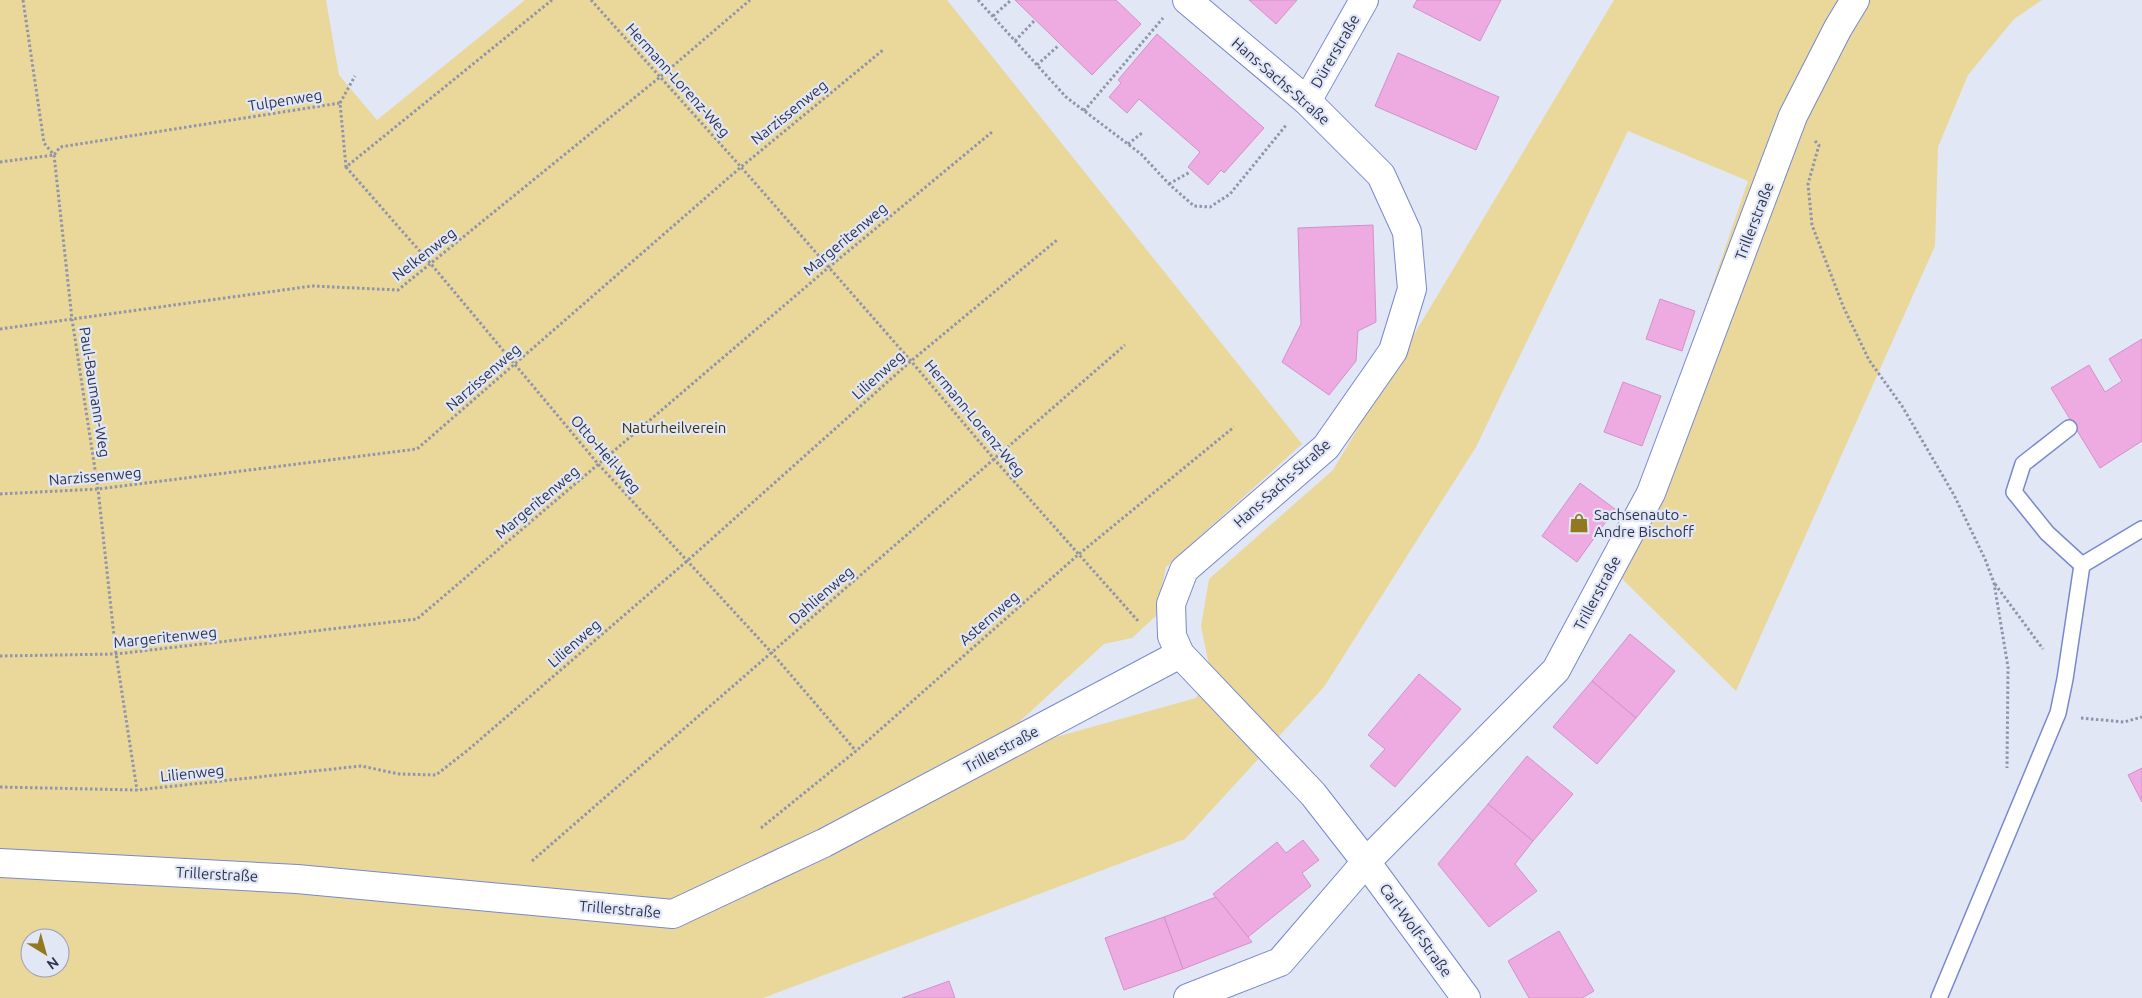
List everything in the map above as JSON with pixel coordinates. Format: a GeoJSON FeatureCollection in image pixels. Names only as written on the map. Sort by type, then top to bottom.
{"type":"FeatureCollection","features":[{"type":"Feature","properties":{"kind":"street","name":"Dürerstraße"},"geometry":{"type":"LineString","coordinates":[[1307,101],[1364,0]]}},
{"type":"Feature","properties":{"kind":"street","name":"Trillerstraße"},"geometry":{"type":"LineString","coordinates":[[1188,998],[1280,962],[1366,862],[1556,670],[1651,493],[1793,116],[1838,28],[1855,0]]}},
{"type":"Feature","properties":{"kind":"street","name":"Hans-Sachs-Straße"},"geometry":{"type":"LineString","coordinates":[[1176,7],[1307,101],[1381,176],[1407,232],[1412,289],[1394,351],[1326,446],[1184,570],[1171,604],[1176,645]]}},
{"type":"Feature","properties":{"kind":"street","name":"Trillerstraße"},"geometry":{"type":"LineString","coordinates":[[0,863],[297,879],[673,914],[824,843],[1176,645]]}},
{"type":"Feature","properties":{"kind":"street"},"geometry":{"type":"LineString","coordinates":[[1176,645],[1313,794],[1366,862]]}},
{"type":"Feature","properties":{"kind":"street","name":"Carl-Wolf-Straße"},"geometry":{"type":"LineString","coordinates":[[1366,862],[1466,998]]}},
{"type":"Feature","properties":{"kind":"lane"},"geometry":{"type":"LineString","coordinates":[[2069,428],[2023,464],[2014,492],[2047,533],[2082,565]]}},
{"type":"Feature","properties":{"kind":"lane"},"geometry":{"type":"LineString","coordinates":[[2082,565],[2142,529]]}},
{"type":"Feature","properties":{"kind":"lane"},"geometry":{"type":"LineString","coordinates":[[1939,998],[2058,713],[2066,679],[2082,565]]}},
{"type":"Feature","properties":{"kind":"path","name":"Paul-Baumann-Weg"},"geometry":{"type":"LineString","coordinates":[[23,0],[44,143],[54,155],[72,319],[98,489],[116,654],[137,790]]}},
{"type":"Feature","properties":{"kind":"path"},"geometry":{"type":"LineString","coordinates":[[346,167],[552,0]]}},
{"type":"Feature","properties":{"kind":"path","name":"Hermann-Lorenz-Weg"},"geometry":{"type":"LineString","coordinates":[[591,0],[741,166],[994,459],[1138,621],[1176,645]]}},
{"type":"Feature","properties":{"kind":"path","name":"Nelkenweg"},"geometry":{"type":"LineString","coordinates":[[0,329],[312,286],[398,290],[660,77],[750,0]]}},
{"type":"Feature","properties":{"kind":"path"},"geometry":{"type":"LineString","coordinates":[[978,0],[1066,97],[1141,154],[1169,184],[1194,206],[1210,207],[1230,194],[1307,101]]}},
{"type":"Feature","properties":{"kind":"path"},"geometry":{"type":"LineString","coordinates":[[993,16],[1010,1]]}},
{"type":"Feature","properties":{"kind":"path"},"geometry":{"type":"LineString","coordinates":[[1084,110],[1176,7]]}},
{"type":"Feature","properties":{"kind":"path"},"geometry":{"type":"LineString","coordinates":[[1015,41],[1034,21]]}},
{"type":"Feature","properties":{"kind":"path"},"geometry":{"type":"LineString","coordinates":[[1037,65],[1058,46]]}},
{"type":"Feature","properties":{"kind":"path","name":"Narzissenweg"},"geometry":{"type":"LineString","coordinates":[[0,494],[98,489],[417,449],[741,166],[883,50]]}},
{"type":"Feature","properties":{"kind":"path"},"geometry":{"type":"LineString","coordinates":[[340,103],[355,76]]}},
{"type":"Feature","properties":{"kind":"path","name":"Tulpenweg"},"geometry":{"type":"LineString","coordinates":[[0,162],[54,155],[60,147],[340,103],[346,167]]}},
{"type":"Feature","properties":{"kind":"path"},"geometry":{"type":"LineString","coordinates":[[1793,116],[1819,145],[1808,184],[1812,225],[1843,306],[1869,360],[1902,406],[1954,495],[1994,582],[2008,667],[2006,763],[2016,814]]}},
{"type":"Feature","properties":{"kind":"path","name":"Margeritenweg"},"geometry":{"type":"LineString","coordinates":[[0,656],[116,654],[417,619],[828,268],[992,132]]}},
{"type":"Feature","properties":{"kind":"path"},"geometry":{"type":"LineString","coordinates":[[1128,144],[1142,132]]}},
{"type":"Feature","properties":{"kind":"path","name":"Otto-Heil-Weg"},"geometry":{"type":"LineString","coordinates":[[346,167],[431,264],[599,465],[772,653],[856,751]]}},
{"type":"Feature","properties":{"kind":"path"},"geometry":{"type":"LineString","coordinates":[[1169,184],[1190,172]]}},
{"type":"Feature","properties":{"kind":"path","name":"Lilienweg"},"geometry":{"type":"LineString","coordinates":[[0,787],[137,790],[361,766],[399,774],[436,775],[468,750],[687,561],[911,361],[1057,240]]}},
{"type":"Feature","properties":{"kind":"path","name":"Dahlienweg"},"geometry":{"type":"LineString","coordinates":[[532,862],[1125,345]]}},
{"type":"Feature","properties":{"kind":"path","name":"Asternweg"},"geometry":{"type":"LineString","coordinates":[[761,828],[856,751],[1079,554],[1234,427]]}},
{"type":"Feature","properties":{"kind":"green space","name":"Naturheilverein"},"geometry":{"type":"Polygon","coordinates":[[[0,0],[326,0],[339,75],[377,120],[525,0],[947,0],[1302,444],[1166,567],[1156,616],[1132,638],[1104,644],[1018,723],[827,828],[677,903],[0,852],[0,0]]]}},
{"type":"Feature","properties":{"kind":"green space"},"geometry":{"type":"Polygon","coordinates":[[[1614,0],[2042,0],[2014,19],[1968,75],[1938,147],[1935,246],[1736,691],[1604,561],[1651,465],[1748,181],[1628,131],[1476,447],[1324,687],[1185,839],[763,998],[0,998],[0,876],[255,888],[663,926],[813,865],[1045,740],[1196,698],[1211,675],[1201,626],[1209,579],[1333,470],[1614,0]]]}},
{"type":"Feature","properties":{"kind":"building"},"geometry":{"type":"Polygon","coordinates":[[[1015,0],[1116,0],[1141,24],[1092,75],[1015,0]]]}},
{"type":"Feature","properties":{"kind":"building"},"geometry":{"type":"Polygon","coordinates":[[[1249,0],[1297,0],[1276,24],[1249,0]]]}},
{"type":"Feature","properties":{"kind":"building"},"geometry":{"type":"Polygon","coordinates":[[[1417,0],[1501,0],[1480,41],[1413,7],[1417,0]]]}},
{"type":"Feature","properties":{"kind":"building"},"geometry":{"type":"Polygon","coordinates":[[[1157,34],[1264,128],[1224,173],[1221,170],[1208,185],[1188,167],[1200,152],[1139,99],[1127,113],[1109,97],[1121,83],[1118,80],[1157,34]]]}},
{"type":"Feature","properties":{"kind":"building"},"geometry":{"type":"Polygon","coordinates":[[[1398,53],[1499,97],[1476,150],[1375,106],[1398,53]]]}},
{"type":"Feature","properties":{"kind":"building"},"geometry":{"type":"Polygon","coordinates":[[[1373,225],[1376,322],[1358,331],[1356,361],[1329,395],[1282,362],[1301,324],[1298,228],[1373,225]]]}},
{"type":"Feature","properties":{"kind":"building"},"geometry":{"type":"Polygon","coordinates":[[[1660,299],[1695,311],[1682,351],[1646,339],[1660,299]]]}},
{"type":"Feature","properties":{"kind":"building"},"geometry":{"type":"Polygon","coordinates":[[[2142,339],[2142,441],[2100,468],[2051,388],[2089,365],[2105,392],[2122,381],[2109,359],[2142,339]]]}},
{"type":"Feature","properties":{"kind":"building"},"geometry":{"type":"Polygon","coordinates":[[[1623,382],[1661,396],[1642,446],[1604,432],[1623,382]]]}},
{"type":"Feature","properties":{"kind":"building","name":"Sachsenauto - Andre Bischoff"},"geometry":{"type":"Polygon","coordinates":[[[1580,483],[1615,509],[1577,562],[1542,536],[1580,483]]]}},
{"type":"Feature","properties":{"kind":"building"},"geometry":{"type":"Polygon","coordinates":[[[1630,634],[1675,671],[1636,718],[1592,681],[1630,634]]]}},
{"type":"Feature","properties":{"kind":"building"},"geometry":{"type":"Polygon","coordinates":[[[1419,674],[1461,709],[1395,787],[1370,766],[1385,749],[1368,735],[1419,674]]]}},
{"type":"Feature","properties":{"kind":"building"},"geometry":{"type":"Polygon","coordinates":[[[1592,681],[1636,718],[1597,764],[1553,727],[1592,681]]]}},
{"type":"Feature","properties":{"kind":"building"},"geometry":{"type":"Polygon","coordinates":[[[1527,756],[1573,794],[1533,841],[1488,804],[1527,756]]]}},
{"type":"Feature","properties":{"kind":"building"},"geometry":{"type":"Polygon","coordinates":[[[2142,768],[2142,802],[2128,775],[2142,768]]]}},
{"type":"Feature","properties":{"kind":"building"},"geometry":{"type":"Polygon","coordinates":[[[1488,804],[1533,841],[1515,864],[1537,891],[1489,927],[1438,864],[1488,804]]]}},
{"type":"Feature","properties":{"kind":"building"},"geometry":{"type":"Polygon","coordinates":[[[1303,840],[1319,860],[1302,873],[1311,886],[1248,937],[1213,894],[1277,842],[1286,853],[1303,840]]]}},
{"type":"Feature","properties":{"kind":"building"},"geometry":{"type":"Polygon","coordinates":[[[1216,897],[1252,942],[1183,969],[1164,917],[1216,897]]]}},
{"type":"Feature","properties":{"kind":"building"},"geometry":{"type":"Polygon","coordinates":[[[1164,917],[1183,969],[1124,990],[1105,938],[1164,917]]]}},
{"type":"Feature","properties":{"kind":"building"},"geometry":{"type":"Polygon","coordinates":[[[1559,931],[1594,991],[1582,998],[1529,998],[1508,961],[1559,931]]]}},
{"type":"Feature","properties":{"kind":"building"},"geometry":{"type":"Polygon","coordinates":[[[949,981],[955,998],[902,998],[949,981]]]}},
{"type":"Feature","properties":{"kind":"place","name":"Sachsenauto - Andre Bischoff"},"geometry":{"type":"Point","coordinates":[1579,523]}}]}
